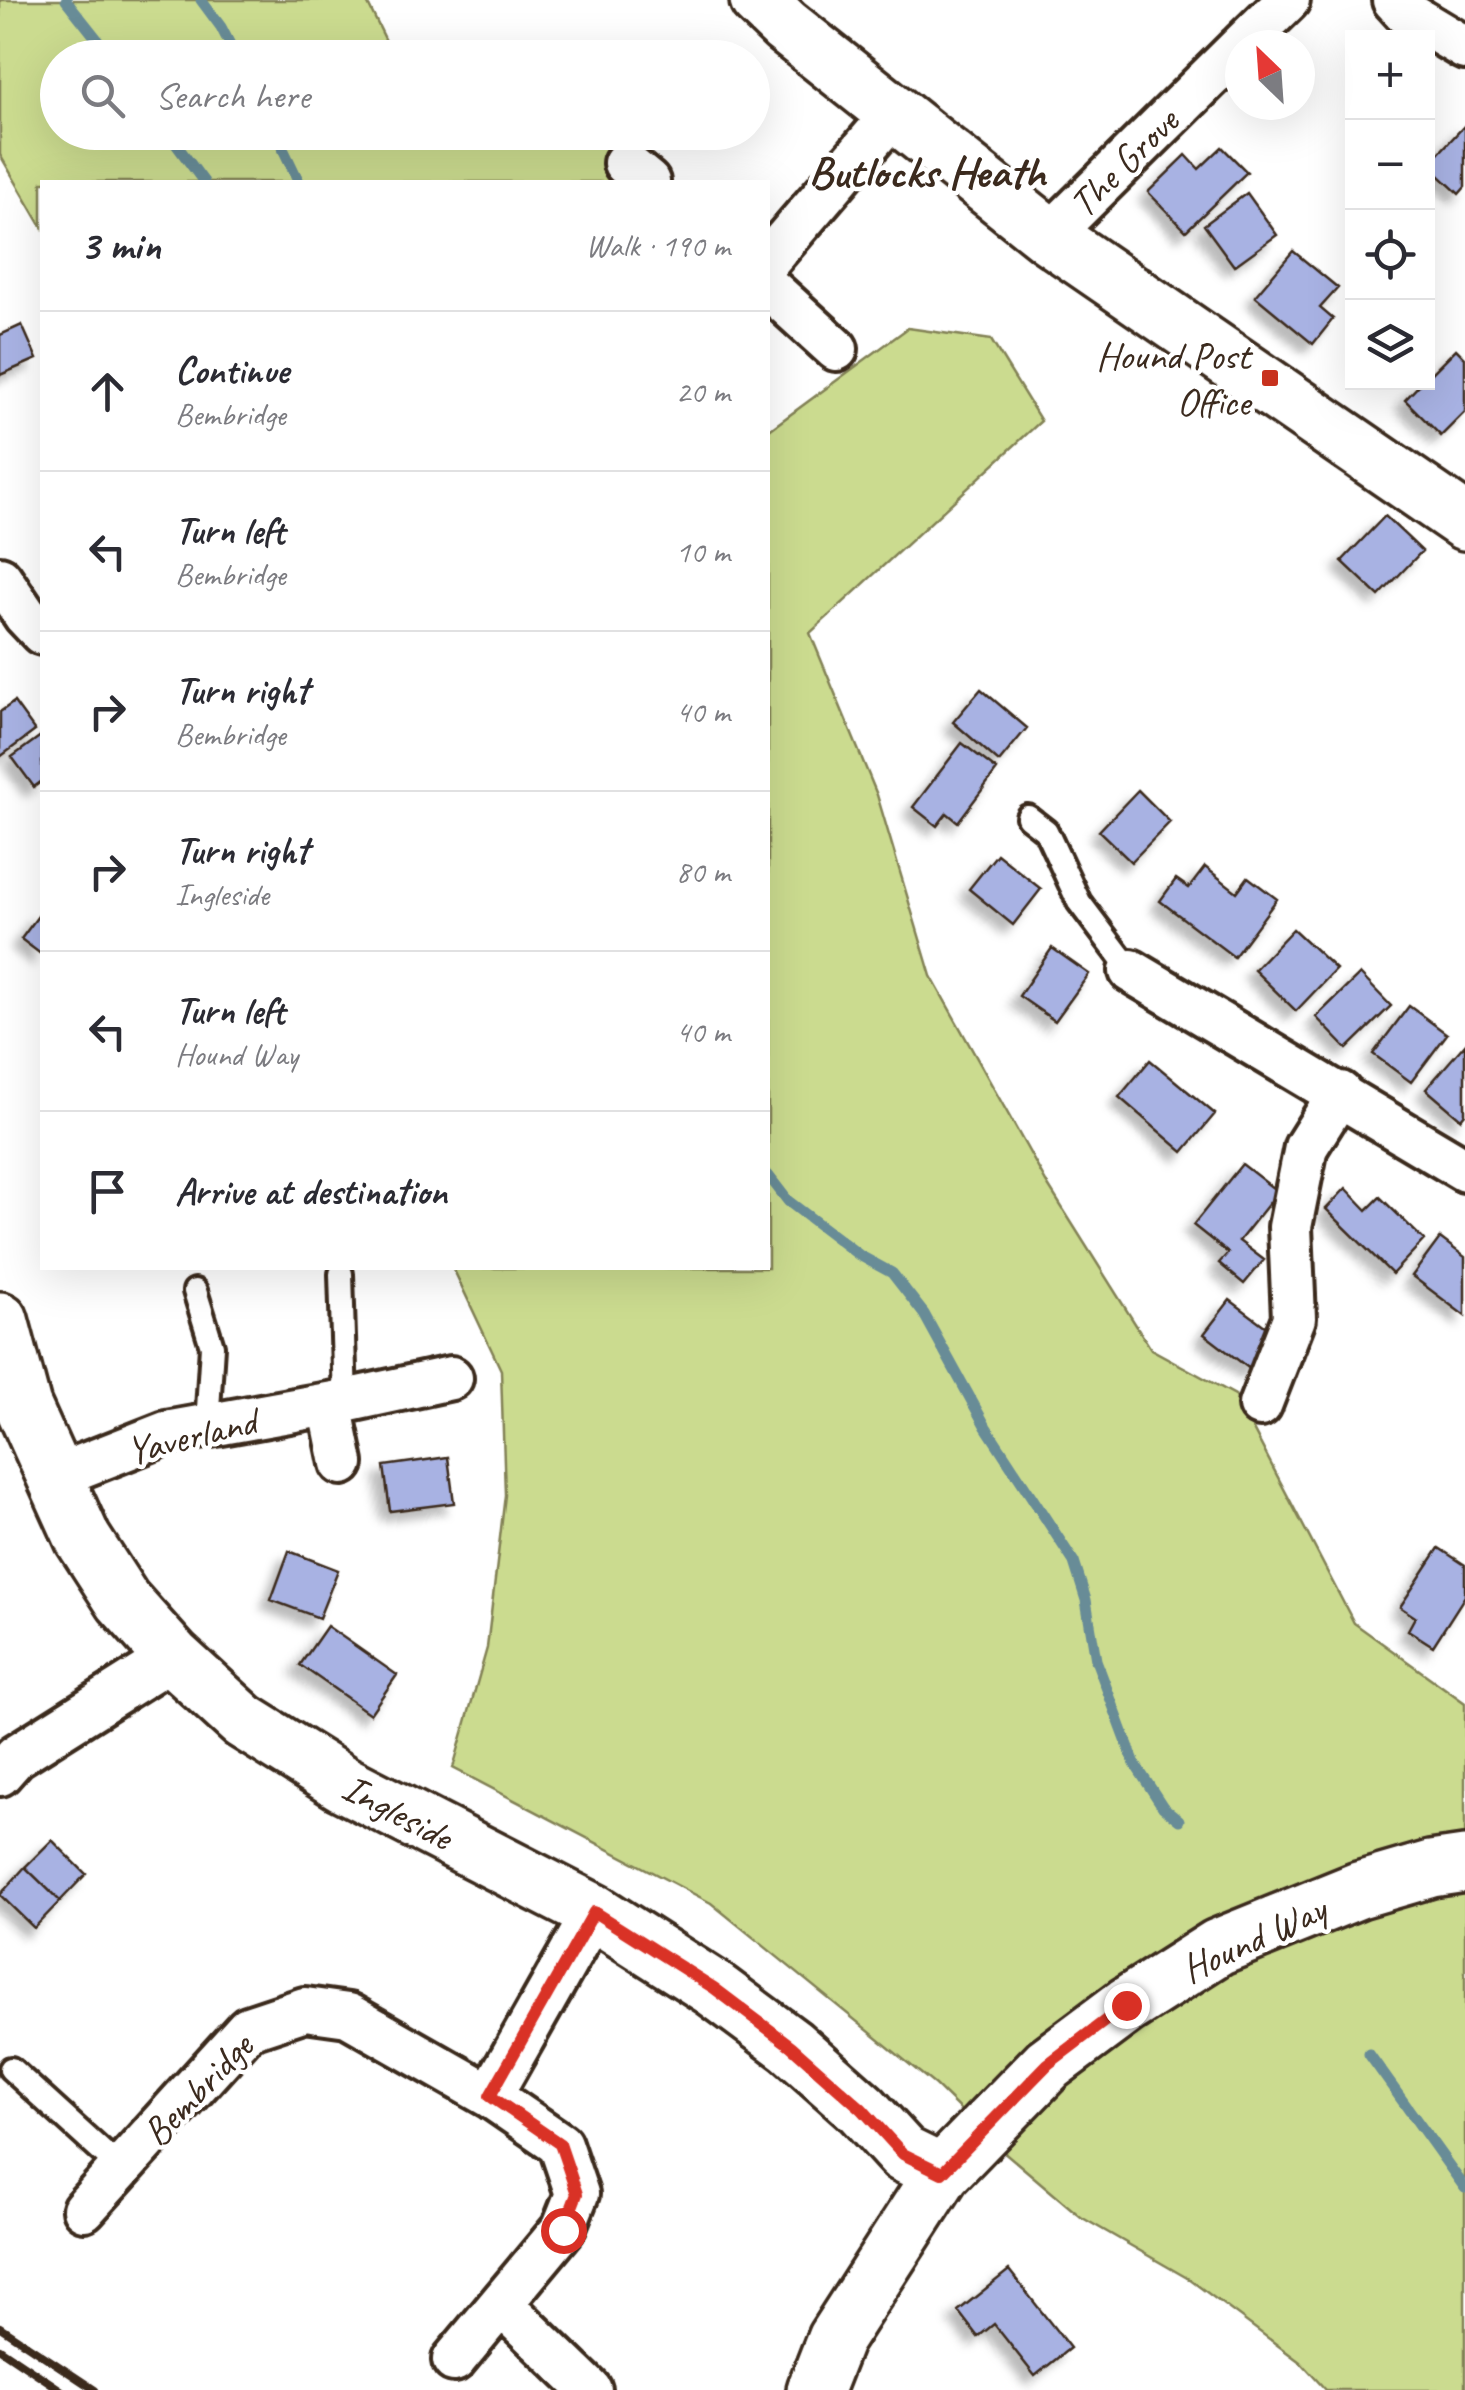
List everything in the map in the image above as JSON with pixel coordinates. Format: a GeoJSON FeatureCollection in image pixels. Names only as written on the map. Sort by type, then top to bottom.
{"type":"FeatureCollection","features":[{"type":"Feature","properties":{"kind":"street"},"geometry":{"type":"LineString","coordinates":[[758,0],[785,26],[1048,236],[1465,522]]}},
{"type":"Feature","properties":{"kind":"street","name":"The Grove"},"geometry":{"type":"LineString","coordinates":[[1257,30],[1288,0]]}},
{"type":"Feature","properties":{"kind":"street"},"geometry":{"type":"LineString","coordinates":[[1394,0],[1405,12],[1465,48]]}},
{"type":"Feature","properties":{"kind":"street","name":"The Grove"},"geometry":{"type":"LineString","coordinates":[[1048,236],[1225,62]]}},
{"type":"Feature","properties":{"kind":"street"},"geometry":{"type":"LineString","coordinates":[[770,258],[895,112]]}},
{"type":"Feature","properties":{"kind":"street"},"geometry":{"type":"LineString","coordinates":[[770,289],[836,349]]}},
{"type":"Feature","properties":{"kind":"street"},"geometry":{"type":"LineString","coordinates":[[0,578],[40,630]]}},
{"type":"Feature","properties":{"kind":"street"},"geometry":{"type":"LineString","coordinates":[[1131,971],[1465,1170]]}},
{"type":"Feature","properties":{"kind":"street"},"geometry":{"type":"LineString","coordinates":[[1260,1405],[1294,1318],[1290,1228],[1306,1147],[1340,1093]]}},
{"type":"Feature","properties":{"kind":"street","name":"Ingleside"},"geometry":{"type":"LineString","coordinates":[[0,1320],[23,1406],[84,1539],[123,1600],[173,1658],[243,1721],[342,1783],[594,1912],[714,1988],[776,2034],[862,2109],[903,2154],[942,2173]]}},
{"type":"Feature","properties":{"kind":"street","name":"Yaverland"},"geometry":{"type":"LineString","coordinates":[[54,1477],[166,1432],[451,1378]]}},
{"type":"Feature","properties":{"kind":"street"},"geometry":{"type":"LineString","coordinates":[[338,1402],[342,1463]]}},
{"type":"Feature","properties":{"kind":"street"},"geometry":{"type":"LineString","coordinates":[[0,1774],[16,1756],[173,1658]]}},
{"type":"Feature","properties":{"kind":"street","name":"Hound Way"},"geometry":{"type":"LineString","coordinates":[[815,2390],[835,2339],[942,2173],[1048,2064],[1126,2005],[1218,1947],[1359,1890],[1431,1869],[1465,1864]]}},
{"type":"Feature","properties":{"kind":"street"},"geometry":{"type":"LineString","coordinates":[[490,2096],[594,1912]]}},
{"type":"Feature","properties":{"kind":"street","name":"Bembridge"},"geometry":{"type":"LineString","coordinates":[[84,2210],[248,2028],[305,2009],[348,2015],[490,2096],[560,2144],[577,2194],[563,2230],[454,2360]]}},
{"type":"Feature","properties":{"kind":"street"},"geometry":{"type":"LineString","coordinates":[[501,2304],[590,2390]]}},
{"type":"Feature","properties":{"kind":"lane"},"geometry":{"type":"LineString","coordinates":[[1028,817],[1046,831],[1079,902],[1131,971]]}},
{"type":"Feature","properties":{"kind":"lane"},"geometry":{"type":"LineString","coordinates":[[338,1402],[342,1274]]}},
{"type":"Feature","properties":{"kind":"lane"},"geometry":{"type":"LineString","coordinates":[[195,1291],[212,1346],[208,1426]]}},
{"type":"Feature","properties":{"kind":"lane"},"geometry":{"type":"LineString","coordinates":[[11,2069],[121,2169]]}},
{"type":"Feature","properties":{"kind":"green space"},"geometry":{"type":"Polygon","coordinates":[[[0,0],[366,0],[386,40],[40,40],[40,150],[642,150],[657,180],[40,180],[40,224],[0,155],[0,0]]]}},
{"type":"Feature","properties":{"kind":"green space"},"geometry":{"type":"Polygon","coordinates":[[[908,328],[991,340],[1041,421],[810,633],[877,795],[931,976],[1046,1182],[1151,1349],[1235,1395],[1354,1623],[1465,1703],[1465,2390],[1326,2390],[1300,2362],[1189,2279],[1081,2217],[995,2144],[935,2085],[711,1903],[453,1768],[487,1648],[505,1495],[501,1370],[454,1270],[770,1270],[770,430],[908,328]]]}},
{"type":"Feature","properties":{"kind":"building"},"geometry":{"type":"Polygon","coordinates":[[[1465,125],[1465,187],[1459,194],[1435,172],[1435,157],[1465,125]]]}},
{"type":"Feature","properties":{"kind":"building"},"geometry":{"type":"Polygon","coordinates":[[[1222,147],[1247,172],[1186,231],[1148,192],[1186,155],[1199,169],[1222,147]]]}},
{"type":"Feature","properties":{"kind":"building"},"geometry":{"type":"Polygon","coordinates":[[[1247,193],[1277,235],[1234,266],[1204,225],[1247,193]]]}},
{"type":"Feature","properties":{"kind":"building"},"geometry":{"type":"Polygon","coordinates":[[[1293,251],[1338,288],[1320,308],[1333,319],[1313,344],[1255,296],[1293,251]]]}},
{"type":"Feature","properties":{"kind":"building"},"geometry":{"type":"Polygon","coordinates":[[[22,325],[37,359],[0,375],[0,335],[22,325]]]}},
{"type":"Feature","properties":{"kind":"building"},"geometry":{"type":"Polygon","coordinates":[[[1456,349],[1465,358],[1465,412],[1441,436],[1405,400],[1414,390],[1435,390],[1435,370],[1456,349]]]}},
{"type":"Feature","properties":{"kind":"building"},"geometry":{"type":"Polygon","coordinates":[[[1385,516],[1422,551],[1379,596],[1342,561],[1385,516]]]}},
{"type":"Feature","properties":{"kind":"building"},"geometry":{"type":"Polygon","coordinates":[[[981,689],[1027,728],[999,762],[953,722],[981,689]]]}},
{"type":"Feature","properties":{"kind":"building"},"geometry":{"type":"Polygon","coordinates":[[[14,702],[35,731],[0,757],[0,712],[14,702]]]}},
{"type":"Feature","properties":{"kind":"building"},"geometry":{"type":"Polygon","coordinates":[[[40,736],[40,782],[34,787],[12,757],[40,736]]]}},
{"type":"Feature","properties":{"kind":"building"},"geometry":{"type":"Polygon","coordinates":[[[962,743],[997,770],[958,822],[947,813],[937,826],[913,807],[962,743]]]}},
{"type":"Feature","properties":{"kind":"building"},"geometry":{"type":"Polygon","coordinates":[[[1138,790],[1170,822],[1131,862],[1099,831],[1138,790]]]}},
{"type":"Feature","properties":{"kind":"building"},"geometry":{"type":"Polygon","coordinates":[[[997,854],[1041,889],[1013,925],[969,889],[997,854]]]}},
{"type":"Feature","properties":{"kind":"building"},"geometry":{"type":"Polygon","coordinates":[[[1205,867],[1237,892],[1248,877],[1277,899],[1234,957],[1160,901],[1176,879],[1189,888],[1205,867]]]}},
{"type":"Feature","properties":{"kind":"building"},"geometry":{"type":"Polygon","coordinates":[[[40,913],[40,953],[21,939],[40,913]]]}},
{"type":"Feature","properties":{"kind":"building"},"geometry":{"type":"Polygon","coordinates":[[[1293,929],[1336,969],[1296,1011],[1254,970],[1293,929]]]}},
{"type":"Feature","properties":{"kind":"building"},"geometry":{"type":"Polygon","coordinates":[[[1052,948],[1089,974],[1055,1021],[1019,996],[1052,948]]]}},
{"type":"Feature","properties":{"kind":"building"},"geometry":{"type":"Polygon","coordinates":[[[1360,974],[1391,1006],[1347,1049],[1316,1017],[1360,974]]]}},
{"type":"Feature","properties":{"kind":"building"},"geometry":{"type":"Polygon","coordinates":[[[1409,1006],[1447,1034],[1411,1082],[1373,1054],[1409,1006]]]}},
{"type":"Feature","properties":{"kind":"building"},"geometry":{"type":"Polygon","coordinates":[[[1465,1044],[1465,1114],[1461,1119],[1426,1089],[1465,1044]]]}},
{"type":"Feature","properties":{"kind":"building"},"geometry":{"type":"Polygon","coordinates":[[[1150,1060],[1215,1114],[1183,1152],[1119,1097],[1150,1060]]]}},
{"type":"Feature","properties":{"kind":"building"},"geometry":{"type":"Polygon","coordinates":[[[1242,1164],[1278,1192],[1239,1241],[1264,1260],[1244,1284],[1219,1263],[1228,1253],[1193,1225],[1242,1164]]]}},
{"type":"Feature","properties":{"kind":"building"},"geometry":{"type":"Polygon","coordinates":[[[1346,1188],[1367,1210],[1380,1197],[1424,1240],[1392,1274],[1326,1209],[1346,1188]]]}},
{"type":"Feature","properties":{"kind":"building"},"geometry":{"type":"Polygon","coordinates":[[[1440,1238],[1465,1257],[1465,1316],[1412,1276],[1440,1238]]]}},
{"type":"Feature","properties":{"kind":"building"},"geometry":{"type":"Polygon","coordinates":[[[1230,1300],[1277,1335],[1251,1370],[1204,1334],[1230,1300]]]}},
{"type":"Feature","properties":{"kind":"building"},"geometry":{"type":"Polygon","coordinates":[[[448,1457],[454,1503],[390,1511],[384,1466],[448,1457]]]}},
{"type":"Feature","properties":{"kind":"building"},"geometry":{"type":"Polygon","coordinates":[[[1439,1548],[1465,1565],[1465,1596],[1433,1646],[1408,1630],[1415,1617],[1400,1607],[1439,1548]]]}},
{"type":"Feature","properties":{"kind":"building"},"geometry":{"type":"Polygon","coordinates":[[[289,1551],[338,1570],[319,1618],[271,1600],[289,1551]]]}},
{"type":"Feature","properties":{"kind":"building"},"geometry":{"type":"Polygon","coordinates":[[[327,1626],[397,1675],[370,1714],[300,1665],[327,1626]]]}},
{"type":"Feature","properties":{"kind":"building"},"geometry":{"type":"Polygon","coordinates":[[[52,1840],[86,1874],[60,1901],[25,1867],[52,1840]]]}},
{"type":"Feature","properties":{"kind":"building"},"geometry":{"type":"Polygon","coordinates":[[[25,1867],[60,1901],[34,1928],[0,1895],[25,1867]]]}},
{"type":"Feature","properties":{"kind":"building"},"geometry":{"type":"Polygon","coordinates":[[[1009,2270],[1070,2348],[1035,2376],[994,2324],[978,2337],[958,2311],[1009,2270]]]}},
{"type":"Feature","properties":{"kind":"waterway"},"geometry":{"type":"LineString","coordinates":[[66,0],[98,40]]}},
{"type":"Feature","properties":{"kind":"waterway"},"geometry":{"type":"LineString","coordinates":[[201,0],[228,40]]}},
{"type":"Feature","properties":{"kind":"waterway"},"geometry":{"type":"LineString","coordinates":[[180,150],[203,180]]}},
{"type":"Feature","properties":{"kind":"waterway"},"geometry":{"type":"LineString","coordinates":[[284,150],[298,180]]}},
{"type":"Feature","properties":{"kind":"waterway"},"geometry":{"type":"LineString","coordinates":[[770,1178],[788,1201],[859,1255],[892,1273],[924,1314],[986,1427],[1074,1562],[1086,1600],[1096,1660],[1135,1764],[1163,1807],[1179,1820]]}},
{"type":"Feature","properties":{"kind":"waterway"},"geometry":{"type":"LineString","coordinates":[[1369,2054],[1465,2188]]}},
{"type":"Feature","properties":{"kind":"railway"},"geometry":{"type":"LineString","coordinates":[[0,2327],[95,2390]]}},
{"type":"Feature","properties":{"kind":"railway"},"geometry":{"type":"LineString","coordinates":[[0,2349],[61,2390]]}},
{"type":"Feature","properties":{"kind":"place","name":"Hound Post Office"},"geometry":{"type":"Point","coordinates":[1270,378]}},
{"type":"Feature","properties":{"kind":"district","name":"Butlocks Heath"},"geometry":{"type":"Point","coordinates":[927,171]}},
{"type":"Feature","properties":{"kind":"route"},"geometry":{"type":"LineString","coordinates":[[563,2230],[577,2194],[560,2144],[490,2096],[594,1912],[714,1988],[791,2046],[862,2109],[903,2154],[942,2173],[1048,2064],[1126,2005]]}}]}
